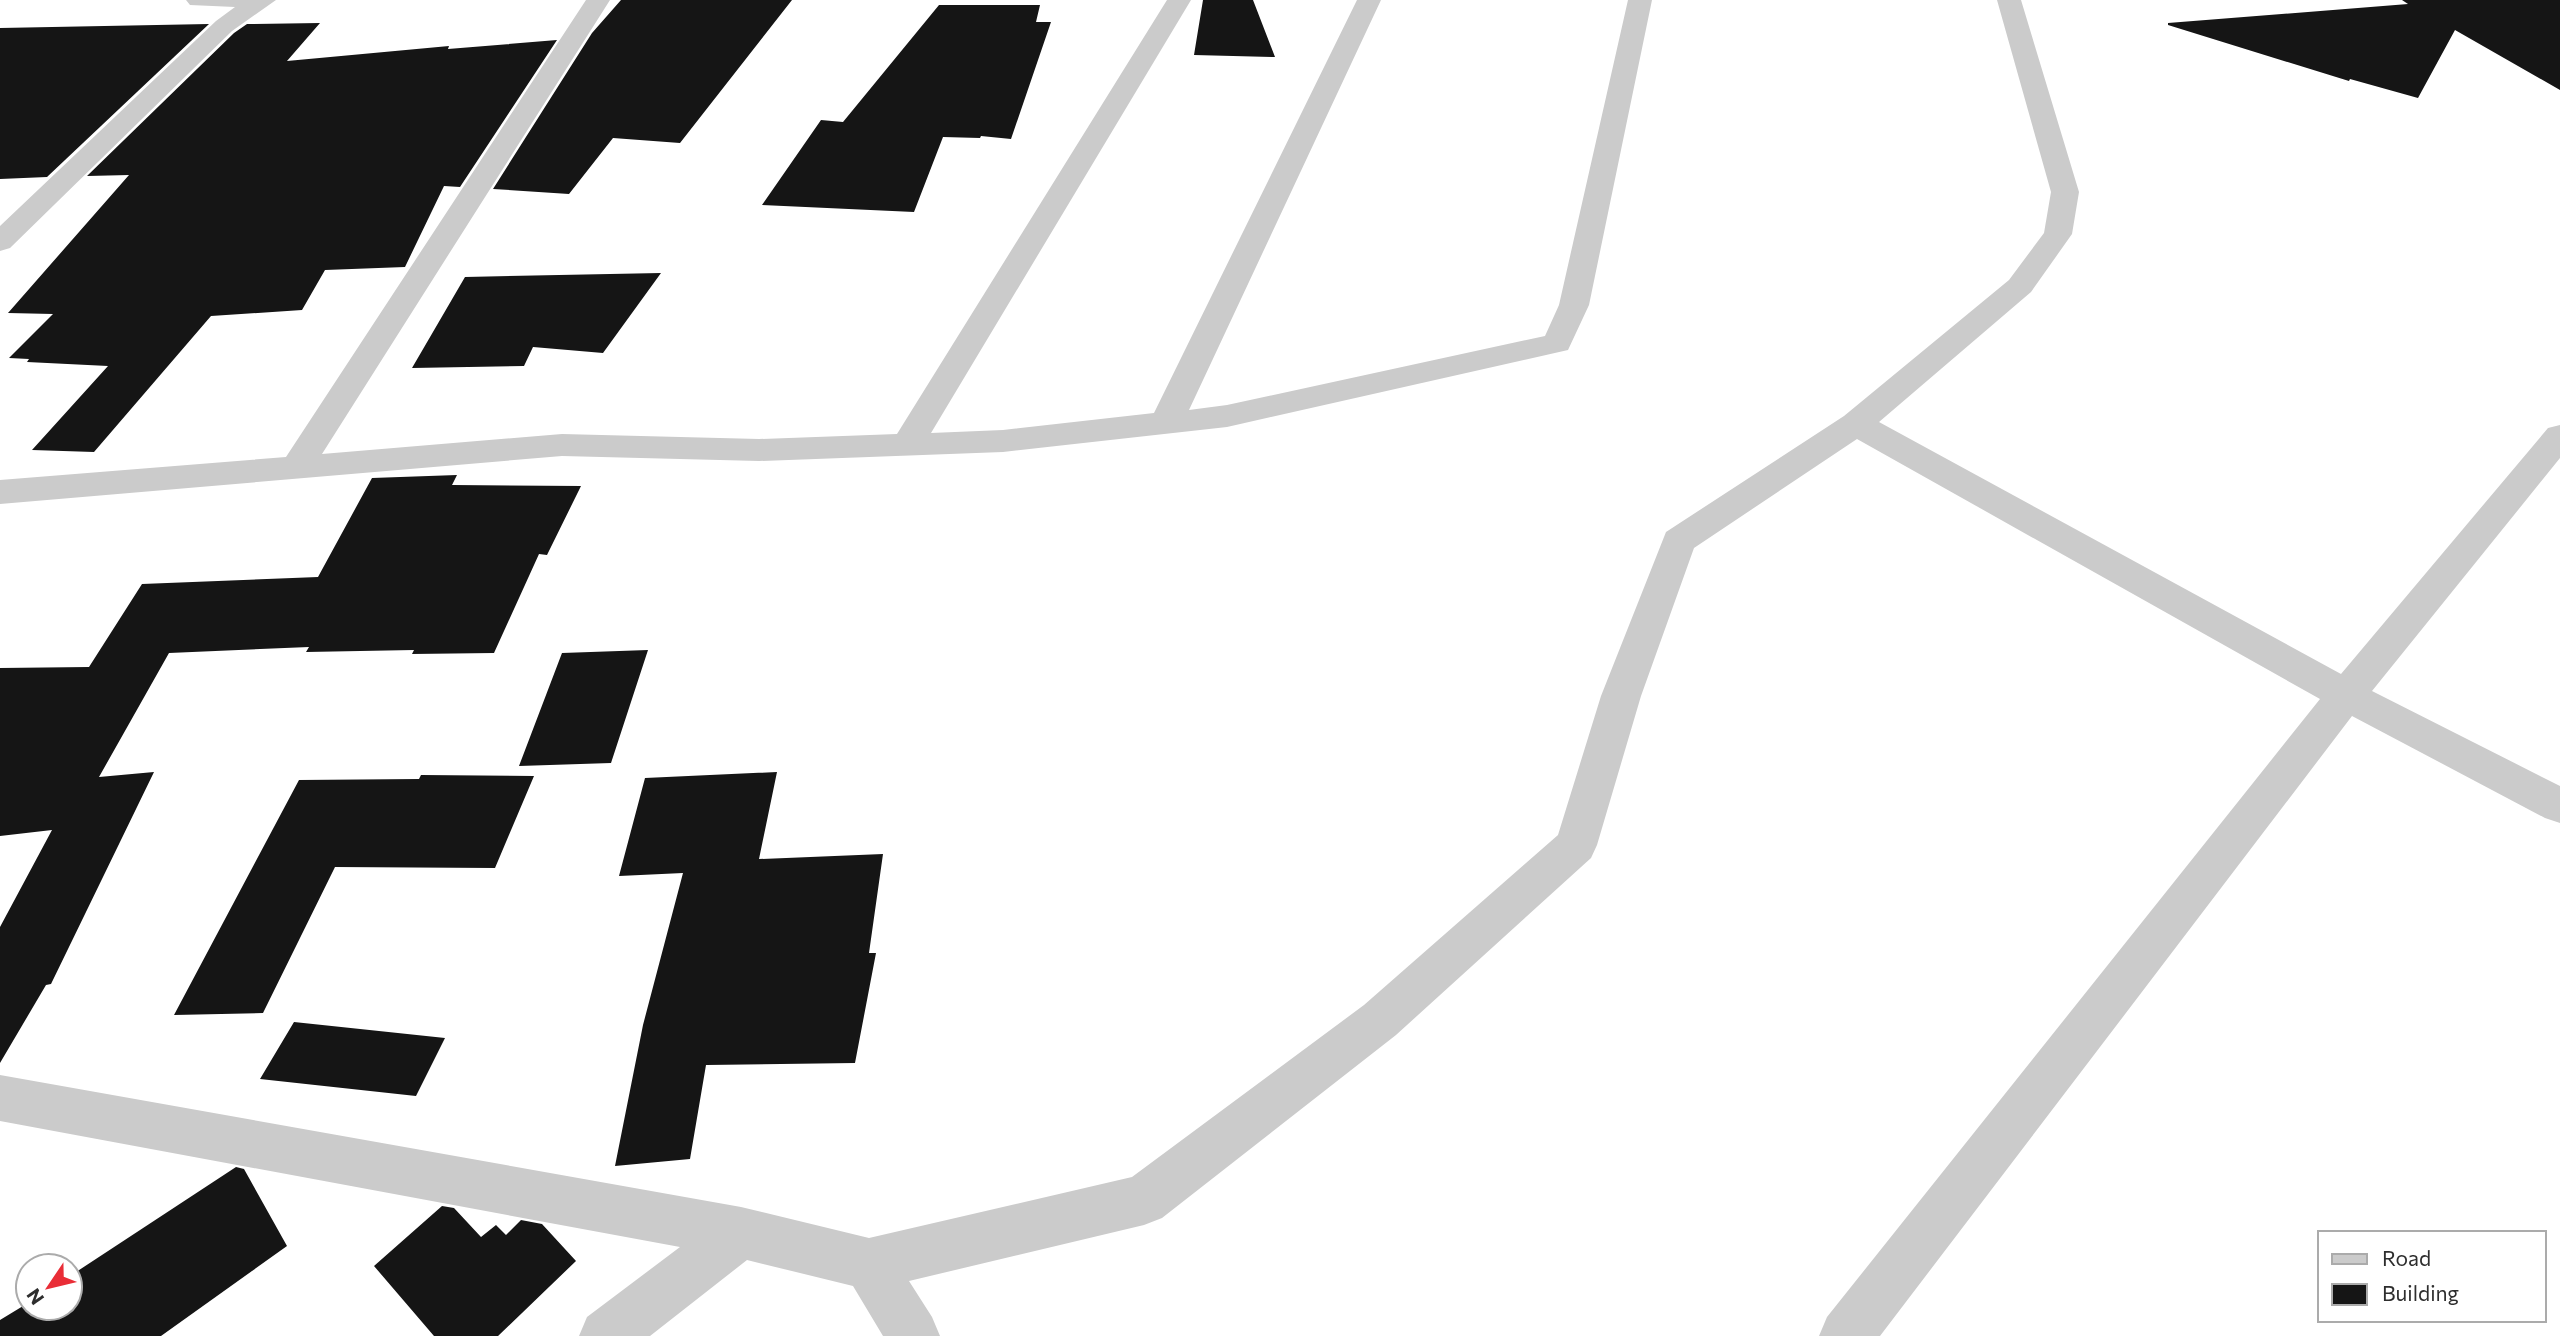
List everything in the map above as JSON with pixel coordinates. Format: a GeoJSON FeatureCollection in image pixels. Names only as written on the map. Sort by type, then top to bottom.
{"type":"FeatureCollection","features":[{"type":"Feature","properties":{"kind":"street"},"geometry":{"type":"LineString","coordinates":[[198,0],[261,1]]}},
{"type":"Feature","properties":{"kind":"street"},"geometry":{"type":"LineString","coordinates":[[298,466],[598,0]]}},
{"type":"Feature","properties":{"kind":"street"},"geometry":{"type":"LineString","coordinates":[[906,444],[1180,0]]}},
{"type":"Feature","properties":{"kind":"street"},"geometry":{"type":"LineString","coordinates":[[1166,423],[1369,0]]}},
{"type":"Feature","properties":{"kind":"street"},"geometry":{"type":"LineString","coordinates":[[0,492],[562,444],[759,450],[1003,441],[1227,416],[1557,343],[1574,305],[1640,0]]}},
{"type":"Feature","properties":{"kind":"street"},"geometry":{"type":"LineString","coordinates":[[0,1098],[741,1233],[869,1264],[1144,1200],[1380,1020],[1576,845],[1622,696],[1679,541],[1856,424],[2020,285],[2058,234],[2065,192],[2009,0]]}},
{"type":"Feature","properties":{"kind":"street"},"geometry":{"type":"LineString","coordinates":[[0,242],[224,26],[261,1]]}},
{"type":"Feature","properties":{"kind":"street"},"geometry":{"type":"LineString","coordinates":[[1856,424],[2346,695],[2560,806]]}},
{"type":"Feature","properties":{"kind":"street"},"geometry":{"type":"LineString","coordinates":[[1846,1336],[2346,695],[2560,436]]}},
{"type":"Feature","properties":{"kind":"street"},"geometry":{"type":"LineString","coordinates":[[606,1336],[741,1233]]}},
{"type":"Feature","properties":{"kind":"street"},"geometry":{"type":"LineString","coordinates":[[869,1264],[913,1336]]}},
{"type":"Feature","properties":{"kind":"building"},"geometry":{"type":"Polygon","coordinates":[[[621,0],[792,0],[680,143],[613,138],[569,194],[493,189],[592,33],[621,0]]]}},
{"type":"Feature","properties":{"kind":"building"},"geometry":{"type":"Polygon","coordinates":[[[1203,0],[1253,0],[1275,57],[1194,55],[1203,0]]]}},
{"type":"Feature","properties":{"kind":"building"},"geometry":{"type":"Polygon","coordinates":[[[2402,0],[2560,0],[2560,90],[2455,30],[2418,98],[2350,79],[2349,81],[2168,25],[2408,4],[2402,0]]]}},
{"type":"Feature","properties":{"kind":"building"},"geometry":{"type":"Polygon","coordinates":[[[939,5],[1040,5],[1036,22],[1051,22],[1011,139],[981,136],[943,137],[914,212],[762,205],[821,120],[843,122],[939,5]]]}},
{"type":"Feature","properties":{"kind":"building"},"geometry":{"type":"Polygon","coordinates":[[[320,23],[287,61],[449,46],[448,49],[557,40],[460,187],[444,186],[405,267],[325,270],[302,310],[211,316],[94,452],[32,450],[108,366],[27,362],[29,359],[9,358],[53,314],[8,313],[129,175],[87,176],[234,33],[247,24],[320,23]]]}},
{"type":"Feature","properties":{"kind":"building"},"geometry":{"type":"Polygon","coordinates":[[[209,24],[47,177],[0,179],[0,28],[209,24]]]}},
{"type":"Feature","properties":{"kind":"building"},"geometry":{"type":"Polygon","coordinates":[[[661,273],[603,353],[533,347],[524,366],[412,368],[465,277],[661,273]]]}},
{"type":"Feature","properties":{"kind":"building"},"geometry":{"type":"Polygon","coordinates":[[[457,475],[452,485],[581,486],[547,555],[539,554],[494,653],[412,654],[414,650],[306,652],[309,647],[169,653],[99,777],[154,772],[51,984],[46,985],[0,1063],[0,927],[52,830],[0,836],[0,668],[89,667],[142,584],[318,577],[372,478],[457,475]]]}},
{"type":"Feature","properties":{"kind":"building"},"geometry":{"type":"Polygon","coordinates":[[[648,650],[611,763],[519,766],[562,653],[648,650]]]}},
{"type":"Feature","properties":{"kind":"building"},"geometry":{"type":"Polygon","coordinates":[[[777,772],[759,859],[883,854],[869,953],[876,953],[855,1063],[706,1065],[690,1159],[615,1166],[643,1025],[683,873],[619,876],[645,778],[777,772]]]}},
{"type":"Feature","properties":{"kind":"building"},"geometry":{"type":"Polygon","coordinates":[[[421,775],[534,776],[495,868],[335,867],[263,1013],[174,1015],[299,780],[419,779],[421,775]]]}},
{"type":"Feature","properties":{"kind":"building"},"geometry":{"type":"Polygon","coordinates":[[[294,1022],[445,1038],[416,1096],[260,1079],[294,1022]]]}},
{"type":"Feature","properties":{"kind":"building"},"geometry":{"type":"Polygon","coordinates":[[[236,1167],[244,1169],[287,1246],[161,1336],[0,1336],[0,1320],[14,1312],[14,1322],[84,1322],[84,1267],[236,1167]]]}},
{"type":"Feature","properties":{"kind":"building"},"geometry":{"type":"Polygon","coordinates":[[[442,1206],[454,1208],[481,1237],[496,1225],[506,1235],[521,1220],[542,1224],[576,1261],[498,1336],[434,1336],[374,1266],[442,1206]]]}}]}
